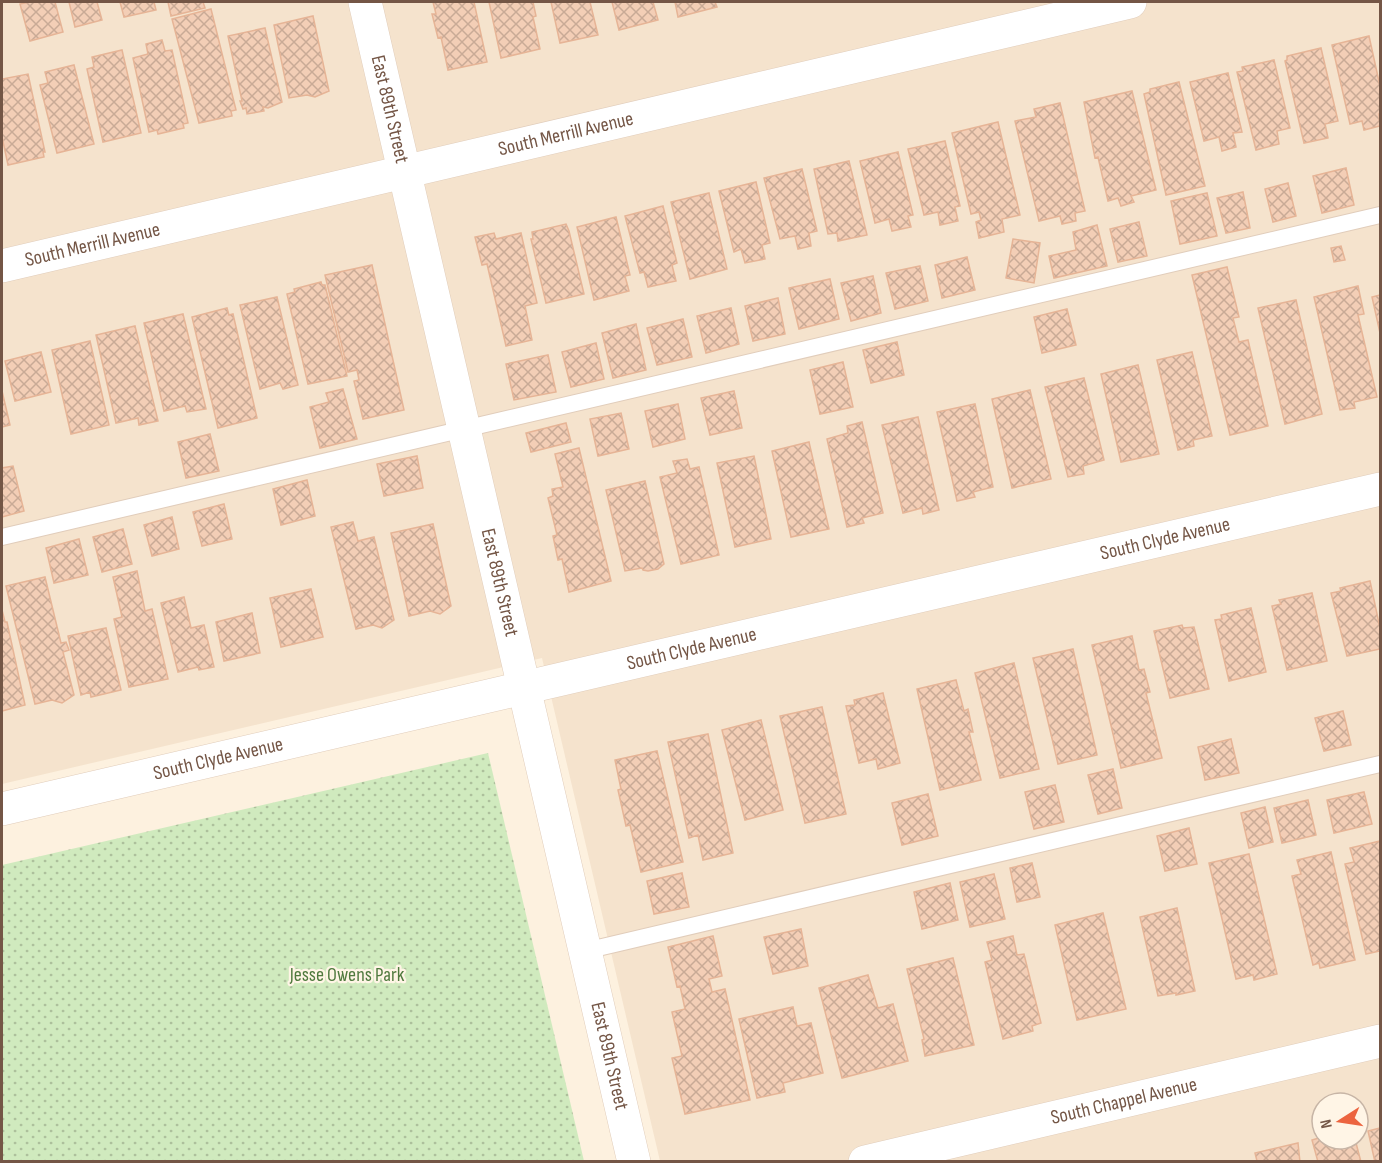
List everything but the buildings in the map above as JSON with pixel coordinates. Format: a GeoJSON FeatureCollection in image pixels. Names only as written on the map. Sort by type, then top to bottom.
{"type":"FeatureCollection","features":[{"type":"Feature","properties":{"kind":"street","name":"East 89th Street"},"geometry":{"type":"LineString","coordinates":[[364,2],[634,1161]]}},
{"type":"Feature","properties":{"kind":"street","name":"South Merrill Avenue"},"geometry":{"type":"LineString","coordinates":[[2,266],[1130,2]]}},
{"type":"Feature","properties":{"kind":"street","name":"South Clyde Avenue"},"geometry":{"type":"LineString","coordinates":[[2,809],[1380,489]]}},
{"type":"Feature","properties":{"kind":"street","name":"South Chappel Avenue"},"geometry":{"type":"LineString","coordinates":[[865,1161],[1380,1041]]}},
{"type":"Feature","properties":{"kind":"lane"},"geometry":{"type":"LineString","coordinates":[[2,537],[1380,216]]}},
{"type":"Feature","properties":{"kind":"lane"},"geometry":{"type":"LineString","coordinates":[[585,951],[1380,764]]}},
{"type":"Feature","properties":{"kind":"shaded area"},"geometry":{"type":"Polygon","coordinates":[[[2,2],[1380,2],[1380,1161],[660,1161],[542,658],[2,784],[2,2]]]}},
{"type":"Feature","properties":{"kind":"green space","name":"Jesse Owens Park"},"geometry":{"type":"Polygon","coordinates":[[[488,753],[584,1161],[2,1161],[2,865],[488,753]]]}}]}
